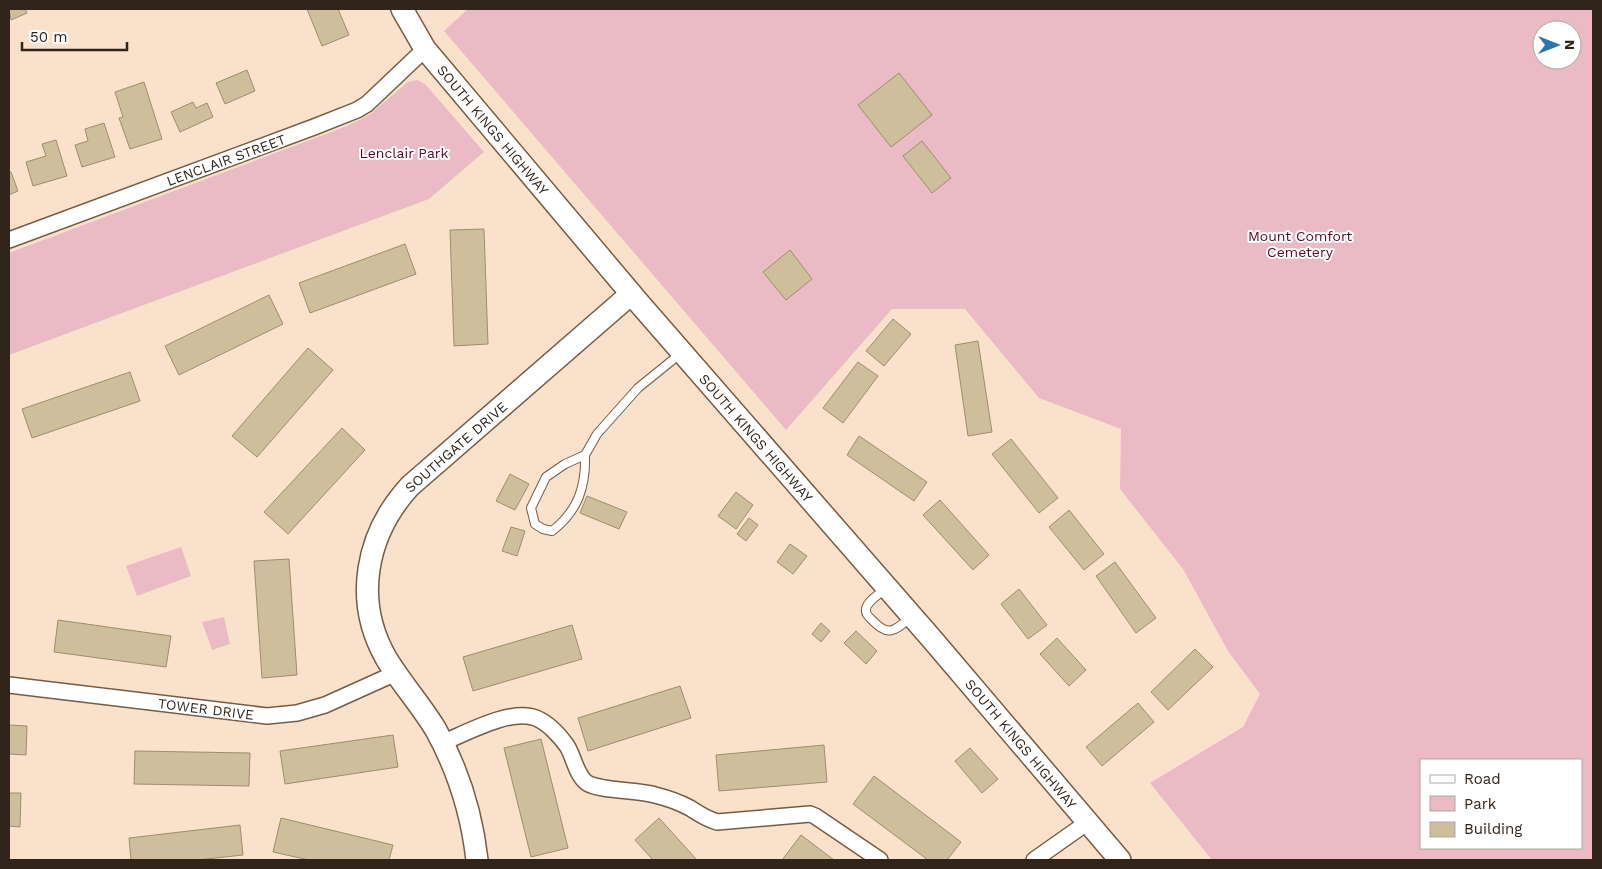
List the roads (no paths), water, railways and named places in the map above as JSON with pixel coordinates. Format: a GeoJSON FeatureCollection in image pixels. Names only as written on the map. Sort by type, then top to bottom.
{"type":"FeatureCollection","features":[{"type":"Feature","properties":{"kind":"main road","name":"SOUTH KINGS HIGHWAY"},"geometry":{"type":"LineString","coordinates":[[402,9],[425,49],[631,294],[912,616],[1120,860]]}},
{"type":"Feature","properties":{"kind":"main road","name":"SOUTHGATE DRIVE"},"geometry":{"type":"LineString","coordinates":[[477,860],[471,821],[463,792],[442,742],[419,703],[385,656],[377,639],[371,620],[368,600],[370,561],[376,540],[387,516],[410,486],[631,294]]}},
{"type":"Feature","properties":{"kind":"street","name":"LENCLAIR STREET"},"geometry":{"type":"LineString","coordinates":[[9,240],[314,128],[357,110],[366,104],[425,49]]}},
{"type":"Feature","properties":{"kind":"street","name":"TOWER DRIVE"},"geometry":{"type":"LineString","coordinates":[[9,685],[267,716],[297,713],[325,705],[396,673]]}},
{"type":"Feature","properties":{"kind":"street"},"geometry":{"type":"LineString","coordinates":[[442,742],[496,721],[522,716],[535,718],[552,729],[563,742],[582,778],[591,785],[641,792],[665,798],[689,808],[709,820],[717,822],[810,814],[880,860]]}},
{"type":"Feature","properties":{"kind":"street"},"geometry":{"type":"LineString","coordinates":[[1034,860],[1088,822]]}},
{"type":"Feature","properties":{"kind":"lane"},"geometry":{"type":"LineString","coordinates":[[585,455],[546,477],[532,508],[535,524],[543,529],[552,531],[564,522],[574,507],[581,491],[586,472],[585,455],[597,434],[638,388],[682,353]]}},
{"type":"Feature","properties":{"kind":"lane"},"geometry":{"type":"LineString","coordinates":[[887,588],[868,603],[866,608],[867,615],[886,631],[896,630],[912,616]]}},
{"type":"Feature","properties":{"kind":"park label","name":"Lenclair Park"},"geometry":{"type":"Point","coordinates":[404,153]}},
{"type":"Feature","properties":{"kind":"park label","name":"Mount Comfort Cemetery"},"geometry":{"type":"Point","coordinates":[1300,244]}}]}
